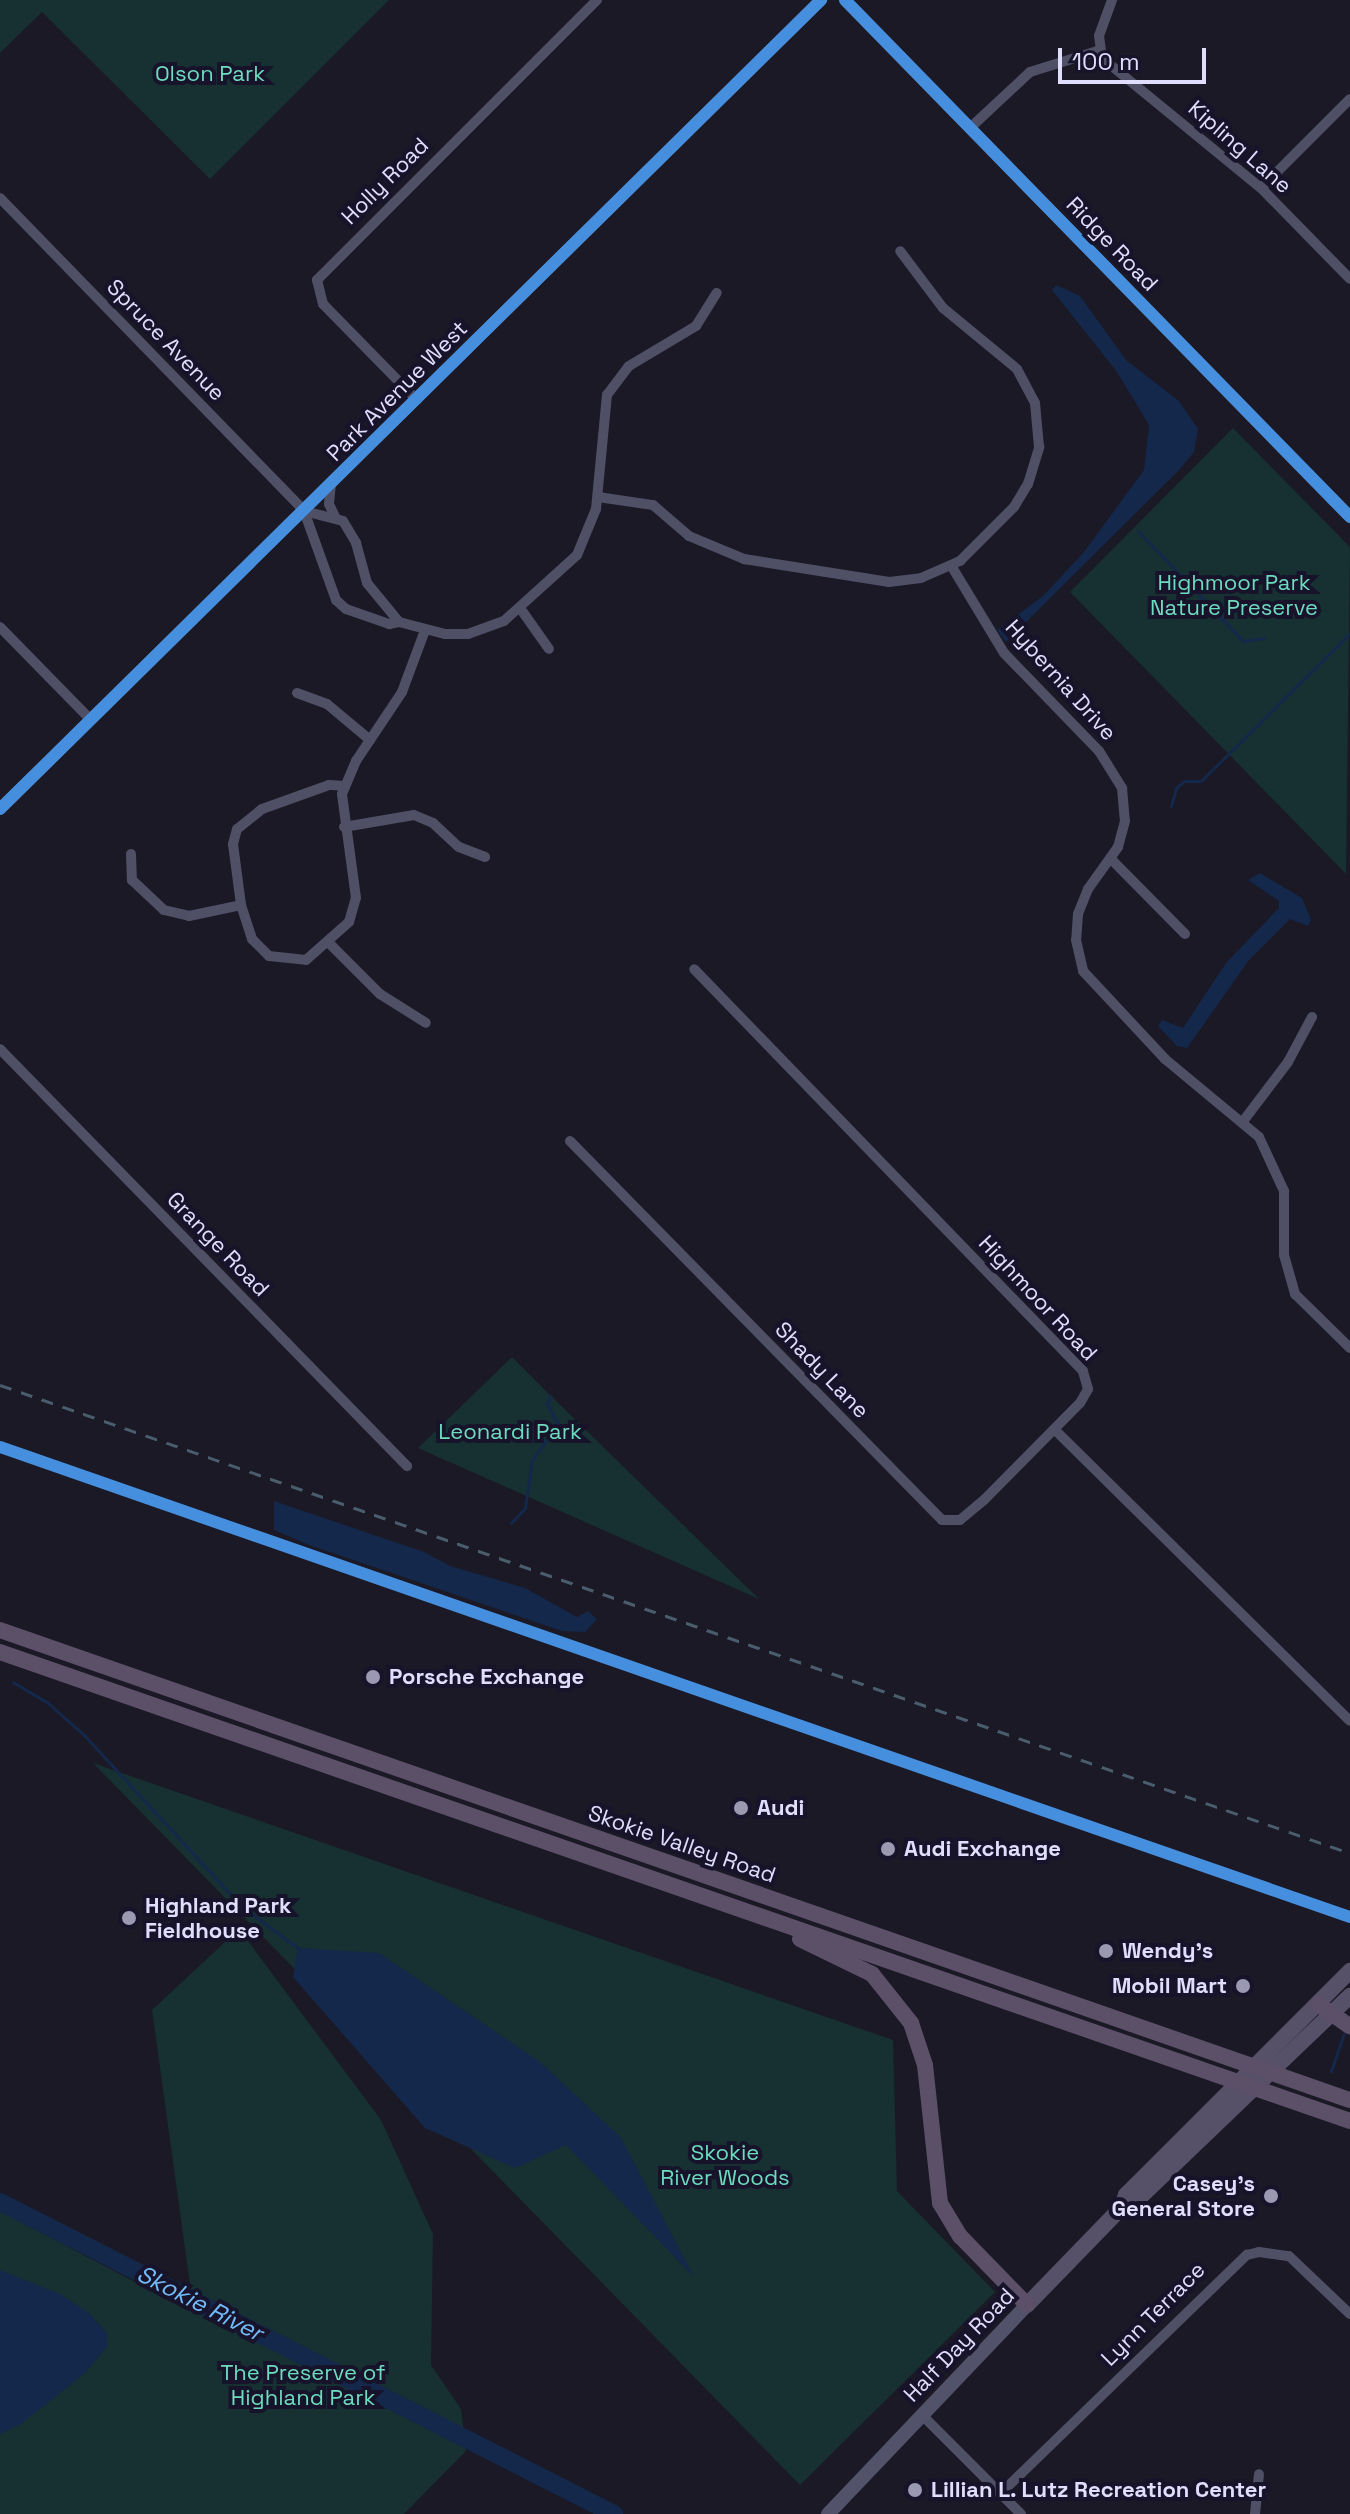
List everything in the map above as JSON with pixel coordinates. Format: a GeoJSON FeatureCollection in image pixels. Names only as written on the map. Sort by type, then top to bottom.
{"type":"FeatureCollection","features":[{"type":"Feature","properties":{"kind":"highway","name":"Skokie Valley Road"},"geometry":{"type":"LineString","coordinates":[[0,1630],[1350,2100]]}},
{"type":"Feature","properties":{"kind":"highway","name":"Skokie Valley Road"},"geometry":{"type":"LineString","coordinates":[[0,1652],[1350,2121]]}},
{"type":"Feature","properties":{"kind":"highway"},"geometry":{"type":"LineString","coordinates":[[677,1886],[856,1965],[899,2003],[925,2065],[940,2203],[960,2236],[1027,2305]]}},
{"type":"Feature","properties":{"kind":"highway"},"geometry":{"type":"LineString","coordinates":[[1318,2004],[1350,2026]]}},
{"type":"Feature","properties":{"kind":"main road","name":"Half Day Road"},"geometry":{"type":"LineString","coordinates":[[1247,2085],[1252,2066],[1350,1971]]}},
{"type":"Feature","properties":{"kind":"main road","name":"Half Day Road"},"geometry":{"type":"LineString","coordinates":[[828,2514],[1122,2207],[1126,2195],[1247,2085],[1273,2073],[1350,1996]]}},
{"type":"Feature","properties":{"kind":"street","name":"Holly Road"},"geometry":{"type":"LineString","coordinates":[[417,400],[323,304],[316,291],[317,280],[597,0]]}},
{"type":"Feature","properties":{"kind":"street","name":"Park Avenue West"},"geometry":{"type":"LineString","coordinates":[[0,809],[821,0]]}},
{"type":"Feature","properties":{"kind":"street","name":"Ridge Road"},"geometry":{"type":"LineString","coordinates":[[845,0],[1350,517]]}},
{"type":"Feature","properties":{"kind":"street"},"geometry":{"type":"LineString","coordinates":[[970,128],[1030,72],[1100,50],[1099,36],[1112,0]]}},
{"type":"Feature","properties":{"kind":"street","name":"Kipling Lane"},"geometry":{"type":"LineString","coordinates":[[1100,50],[1102,58],[1261,188],[1350,279]]}},
{"type":"Feature","properties":{"kind":"street"},"geometry":{"type":"LineString","coordinates":[[1261,188],[1350,99]]}},
{"type":"Feature","properties":{"kind":"street","name":"Spruce Avenue"},"geometry":{"type":"LineString","coordinates":[[0,198],[304,511]]}},
{"type":"Feature","properties":{"kind":"street"},"geometry":{"type":"LineString","coordinates":[[598,497],[644,502],[691,537],[744,559],[871,581],[903,582],[952,567],[984,541],[1014,507],[1036,462],[1039,425],[1017,369],[943,308],[900,251]]}},
{"type":"Feature","properties":{"kind":"street"},"geometry":{"type":"LineString","coordinates":[[304,511],[318,545],[331,595],[364,616],[425,630],[468,634],[520,608],[580,550],[598,497],[600,427],[612,385],[629,366],[696,326],[717,293]]}},
{"type":"Feature","properties":{"kind":"street"},"geometry":{"type":"LineString","coordinates":[[331,484],[329,504],[335,517]]}},
{"type":"Feature","properties":{"kind":"street"},"geometry":{"type":"LineString","coordinates":[[304,511],[335,517],[347,526],[361,570],[377,599],[399,622]]}},
{"type":"Feature","properties":{"kind":"street","name":"Hybernia Drive"},"geometry":{"type":"LineString","coordinates":[[952,567],[1000,647],[1117,776],[1125,821],[1112,860],[1082,901],[1075,928],[1077,953],[1094,987],[1179,1072],[1244,1120],[1271,1156],[1284,1191],[1284,1255],[1295,1294],[1350,1348]]}},
{"type":"Feature","properties":{"kind":"street"},"geometry":{"type":"LineString","coordinates":[[364,616],[377,599]]}},
{"type":"Feature","properties":{"kind":"street"},"geometry":{"type":"LineString","coordinates":[[520,608],[549,649]]}},
{"type":"Feature","properties":{"kind":"street"},"geometry":{"type":"LineString","coordinates":[[0,627],[91,720]]}},
{"type":"Feature","properties":{"kind":"street"},"geometry":{"type":"LineString","coordinates":[[345,786],[329,785],[248,816],[233,844],[241,905],[252,939],[269,956],[306,960],[330,944],[355,909],[344,827],[345,786],[370,740],[402,692],[425,630]]}},
{"type":"Feature","properties":{"kind":"street"},"geometry":{"type":"LineString","coordinates":[[297,693],[327,704],[370,740]]}},
{"type":"Feature","properties":{"kind":"street"},"geometry":{"type":"LineString","coordinates":[[344,827],[392,814],[414,815],[433,823],[459,847],[485,857]]}},
{"type":"Feature","properties":{"kind":"street"},"geometry":{"type":"LineString","coordinates":[[131,854],[132,880],[164,910],[189,916],[241,905]]}},
{"type":"Feature","properties":{"kind":"street"},"geometry":{"type":"LineString","coordinates":[[1112,860],[1185,934]]}},
{"type":"Feature","properties":{"kind":"street"},"geometry":{"type":"LineString","coordinates":[[330,944],[380,994],[426,1023]]}},
{"type":"Feature","properties":{"kind":"street","name":"Highmoor Road"},"geometry":{"type":"LineString","coordinates":[[694,969],[1083,1371],[1088,1389],[1055,1430]]}},
{"type":"Feature","properties":{"kind":"street"},"geometry":{"type":"LineString","coordinates":[[1244,1120],[1288,1062],[1312,1017]]}},
{"type":"Feature","properties":{"kind":"street","name":"Grange Road"},"geometry":{"type":"LineString","coordinates":[[0,1049],[407,1466]]}},
{"type":"Feature","properties":{"kind":"street","name":"Shady Lane"},"geometry":{"type":"LineString","coordinates":[[570,1141],[942,1520],[960,1520],[1055,1430]]}},
{"type":"Feature","properties":{"kind":"street"},"geometry":{"type":"LineString","coordinates":[[1055,1430],[1350,1721]]}},
{"type":"Feature","properties":{"kind":"street","name":"Lynn Terrace"},"geometry":{"type":"LineString","coordinates":[[1000,2494],[1247,2255],[1289,2256],[1350,2314]]}},
{"type":"Feature","properties":{"kind":"street"},"geometry":{"type":"LineString","coordinates":[[922,2415],[1021,2514]]}},
{"type":"Feature","properties":{"kind":"street"},"geometry":{"type":"LineString","coordinates":[[1255,2514],[1259,2474]]}},
{"type":"Feature","properties":{"kind":"green space","name":"Olson Park"},"geometry":{"type":"Polygon","coordinates":[[[0,0],[389,0],[210,179],[42,12],[0,53],[0,0]]]}},
{"type":"Feature","properties":{"kind":"green space","name":"Highmoor Park Nature Preserve"},"geometry":{"type":"Polygon","coordinates":[[[1233,428],[1350,547],[1346,874],[1070,592],[1233,428]]]}},
{"type":"Feature","properties":{"kind":"green space","name":"Leonardi Park"},"geometry":{"type":"Polygon","coordinates":[[[512,1357],[551,1396],[759,1599],[418,1448],[512,1357]]]}},
{"type":"Feature","properties":{"kind":"green space","name":"Skokie River Woods"},"geometry":{"type":"Polygon","coordinates":[[[93,1763],[893,2040],[897,2191],[995,2292],[800,2485],[93,1763]]]}},
{"type":"Feature","properties":{"kind":"green space","name":"The Preserve of Highland Park"},"geometry":{"type":"Polygon","coordinates":[[[239,1929],[381,2120],[433,2234],[431,2365],[461,2409],[466,2451],[404,2514],[0,2514],[0,2211],[194,2313],[152,2010],[239,1929]]]}},
{"type":"Feature","properties":{"kind":"water"},"geometry":{"type":"Polygon","coordinates":[[[1056,285],[1080,296],[1126,360],[1179,401],[1198,429],[1194,452],[1179,470],[1006,642],[997,630],[1043,596],[1084,552],[1144,470],[1149,425],[1117,372],[1052,290],[1056,285]]]}},
{"type":"Feature","properties":{"kind":"water"},"geometry":{"type":"Polygon","coordinates":[[[1260,873],[1302,898],[1311,920],[1308,926],[1290,919],[1249,960],[1187,1048],[1177,1046],[1158,1026],[1162,1020],[1183,1028],[1226,963],[1279,908],[1279,901],[1248,880],[1260,873]]]}},
{"type":"Feature","properties":{"kind":"water"},"geometry":{"type":"Polygon","coordinates":[[[274,1501],[424,1552],[450,1566],[525,1588],[577,1617],[588,1611],[597,1619],[585,1632],[562,1631],[309,1545],[274,1530],[274,1501]]]}},
{"type":"Feature","properties":{"kind":"water"},"geometry":{"type":"Polygon","coordinates":[[[298,1948],[379,1953],[540,2062],[621,2138],[694,2277],[566,2145],[515,2168],[425,2128],[293,1977],[298,1948]]]}},
{"type":"Feature","properties":{"kind":"water"},"geometry":{"type":"Polygon","coordinates":[[[0,2270],[60,2294],[89,2313],[107,2333],[107,2347],[85,2373],[21,2424],[0,2434],[0,2270]]]}},
{"type":"Feature","properties":{"kind":"waterway"},"geometry":{"type":"LineString","coordinates":[[1138,531],[1243,641],[1264,638]]}},
{"type":"Feature","properties":{"kind":"waterway"},"geometry":{"type":"LineString","coordinates":[[1171,806],[1176,788],[1184,781],[1201,781],[1350,633]]}},
{"type":"Feature","properties":{"kind":"waterway"},"geometry":{"type":"LineString","coordinates":[[511,1523],[525,1508],[532,1460],[558,1424],[547,1404],[551,1396]]}},
{"type":"Feature","properties":{"kind":"waterway"},"geometry":{"type":"LineString","coordinates":[[13,1682],[48,1703],[84,1735],[242,1907],[298,1948]]}},
{"type":"Feature","properties":{"kind":"waterway"},"geometry":{"type":"LineString","coordinates":[[1331,2071],[1344,2034]]}},
{"type":"Feature","properties":{"kind":"waterway","name":"Skokie River"},"geometry":{"type":"LineString","coordinates":[[0,2202],[614,2514]]}},
{"type":"Feature","properties":{"kind":"railway"},"geometry":{"type":"LineString","coordinates":[[0,1385],[1350,1853]]}},
{"type":"Feature","properties":{"kind":"cycle path"},"geometry":{"type":"LineString","coordinates":[[0,809],[821,0]]}},
{"type":"Feature","properties":{"kind":"cycle path"},"geometry":{"type":"LineString","coordinates":[[845,0],[1350,517]]}},
{"type":"Feature","properties":{"kind":"cycle path"},"geometry":{"type":"LineString","coordinates":[[0,1447],[1350,1917]]}},
{"type":"Feature","properties":{"kind":"place","name":"Porsche Exchange"},"geometry":{"type":"Point","coordinates":[373,1677]}},
{"type":"Feature","properties":{"kind":"place","name":"Audi"},"geometry":{"type":"Point","coordinates":[741,1808]}},
{"type":"Feature","properties":{"kind":"place","name":"Audi Exchange"},"geometry":{"type":"Point","coordinates":[888,1849]}},
{"type":"Feature","properties":{"kind":"place","name":"Highland Park Fieldhouse"},"geometry":{"type":"Point","coordinates":[129,1918]}},
{"type":"Feature","properties":{"kind":"place","name":"Wendy's"},"geometry":{"type":"Point","coordinates":[1106,1951]}},
{"type":"Feature","properties":{"kind":"place","name":"Mobil Mart"},"geometry":{"type":"Point","coordinates":[1243,1986]}},
{"type":"Feature","properties":{"kind":"place","name":"Casey's General Store"},"geometry":{"type":"Point","coordinates":[1271,2196]}},
{"type":"Feature","properties":{"kind":"place","name":"Lillian L. Lutz Recreation Center"},"geometry":{"type":"Point","coordinates":[915,2490]}}]}
